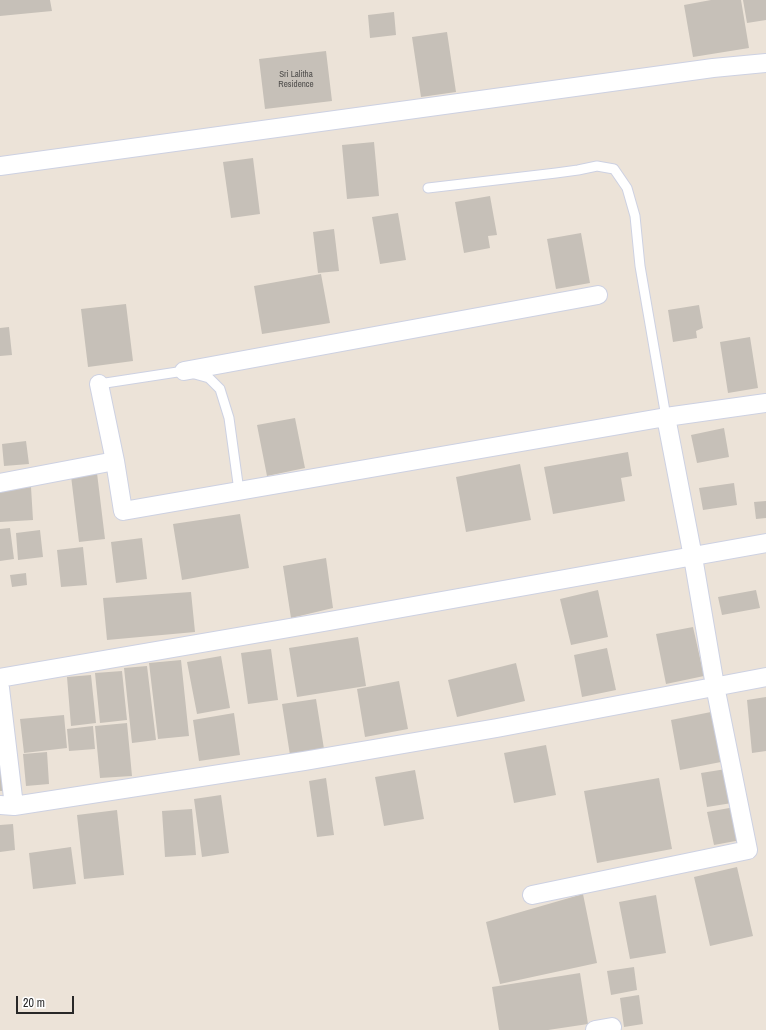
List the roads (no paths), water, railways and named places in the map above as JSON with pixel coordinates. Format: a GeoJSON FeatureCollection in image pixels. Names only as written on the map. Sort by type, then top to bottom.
{"type":"FeatureCollection","features":[{"type":"Feature","properties":{"kind":"street"},"geometry":{"type":"LineString","coordinates":[[0,166],[713,68],[766,63]]}},
{"type":"Feature","properties":{"kind":"street"},"geometry":{"type":"LineString","coordinates":[[184,371],[598,295]]}},
{"type":"Feature","properties":{"kind":"street"},"geometry":{"type":"LineString","coordinates":[[99,384],[115,461],[123,511],[666,417],[766,403]]}},
{"type":"Feature","properties":{"kind":"street"},"geometry":{"type":"LineString","coordinates":[[532,895],[748,850],[715,686],[693,557],[666,417]]}},
{"type":"Feature","properties":{"kind":"street"},"geometry":{"type":"LineString","coordinates":[[0,483],[115,461]]}},
{"type":"Feature","properties":{"kind":"street"},"geometry":{"type":"LineString","coordinates":[[0,678],[316,624],[766,544]]}},
{"type":"Feature","properties":{"kind":"street"},"geometry":{"type":"LineString","coordinates":[[0,688],[7,806],[304,761],[474,732],[766,677]]}},
{"type":"Feature","properties":{"kind":"lane"},"geometry":{"type":"LineString","coordinates":[[428,188],[556,174],[597,166],[614,169],[627,188],[635,216],[640,266],[666,417]]}},
{"type":"Feature","properties":{"kind":"lane"},"geometry":{"type":"LineString","coordinates":[[99,384],[184,371],[209,378],[220,389],[229,418],[239,491]]}}]}
